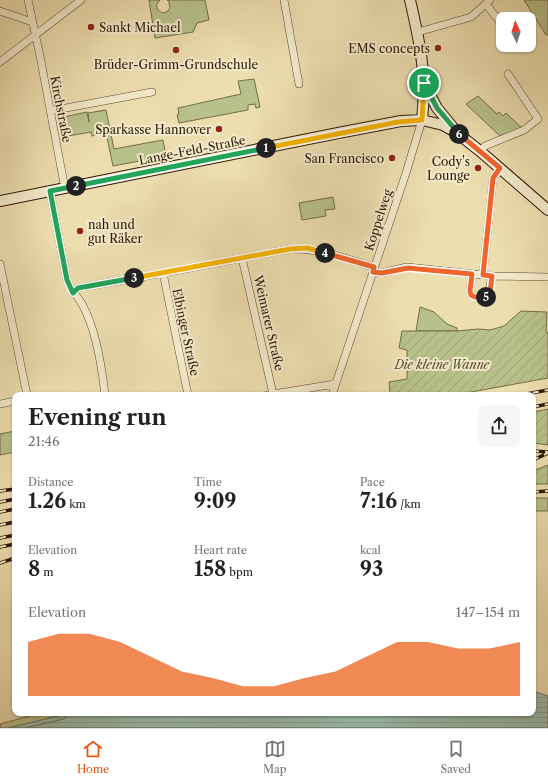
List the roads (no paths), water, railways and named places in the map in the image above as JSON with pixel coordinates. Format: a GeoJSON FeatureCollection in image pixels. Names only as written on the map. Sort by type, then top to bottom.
{"type":"FeatureCollection","features":[{"type":"Feature","properties":{"kind":"street","name":"Kirchstraße"},"geometry":{"type":"LineString","coordinates":[[28,0],[65,188]]}},
{"type":"Feature","properties":{"kind":"street"},"geometry":{"type":"LineString","coordinates":[[0,62],[81,0]]}},
{"type":"Feature","properties":{"kind":"street"},"geometry":{"type":"LineString","coordinates":[[284,0],[299,84]]}},
{"type":"Feature","properties":{"kind":"street"},"geometry":{"type":"LineString","coordinates":[[410,0],[418,32],[423,65],[424,83],[422,120]]}},
{"type":"Feature","properties":{"kind":"street"},"geometry":{"type":"LineString","coordinates":[[418,32],[471,17],[488,2],[496,15]]}},
{"type":"Feature","properties":{"kind":"street"},"geometry":{"type":"LineString","coordinates":[[0,11],[32,22]]}},
{"type":"Feature","properties":{"kind":"street"},"geometry":{"type":"LineString","coordinates":[[480,151],[485,146],[524,130],[538,119],[508,74]]}},
{"type":"Feature","properties":{"kind":"street"},"geometry":{"type":"LineString","coordinates":[[424,83],[437,108],[457,133],[548,210]]}},
{"type":"Feature","properties":{"kind":"street"},"geometry":{"type":"LineString","coordinates":[[50,111],[152,92]]}},
{"type":"Feature","properties":{"kind":"street","name":"Lange-Feld-Straße"},"geometry":{"type":"LineString","coordinates":[[0,201],[398,122],[422,120],[443,125],[457,133]]}},
{"type":"Feature","properties":{"kind":"street","name":"Koppelweg"},"geometry":{"type":"LineString","coordinates":[[333,392],[422,120]]}},
{"type":"Feature","properties":{"kind":"street"},"geometry":{"type":"LineString","coordinates":[[483,275],[493,178],[500,168]]}},
{"type":"Feature","properties":{"kind":"street"},"geometry":{"type":"LineString","coordinates":[[50,191],[67,280],[73,293],[82,303],[92,325],[104,392]]}},
{"type":"Feature","properties":{"kind":"street"},"geometry":{"type":"LineString","coordinates":[[73,293],[78,288],[290,249],[307,248],[382,273],[408,268],[492,276],[548,277]]}},
{"type":"Feature","properties":{"kind":"street","name":"Weimarer Straße"},"geometry":{"type":"LineString","coordinates":[[242,258],[270,392]]}},
{"type":"Feature","properties":{"kind":"street"},"geometry":{"type":"LineString","coordinates":[[0,264],[26,392]]}},
{"type":"Feature","properties":{"kind":"street","name":"Elbinger Straße"},"geometry":{"type":"LineString","coordinates":[[163,273],[187,392]]}},
{"type":"Feature","properties":{"kind":"street"},"geometry":{"type":"LineString","coordinates":[[472,274],[471,295],[484,298],[488,296],[492,276]]}},
{"type":"Feature","properties":{"kind":"street"},"geometry":{"type":"LineString","coordinates":[[283,392],[335,384]]}},
{"type":"Feature","properties":{"kind":"street"},"geometry":{"type":"LineString","coordinates":[[0,404],[12,402]]}},
{"type":"Feature","properties":{"kind":"water"},"geometry":{"type":"Polygon","coordinates":[[[536,692],[548,696],[548,728],[8,728],[58,716],[536,716],[536,692]]]}},
{"type":"Feature","properties":{"kind":"railway"},"geometry":{"type":"LineString","coordinates":[[536,392],[548,390]]}},
{"type":"Feature","properties":{"kind":"railway"},"geometry":{"type":"LineString","coordinates":[[536,406],[548,404]]}},
{"type":"Feature","properties":{"kind":"railway"},"geometry":{"type":"LineString","coordinates":[[536,451],[548,452]]}},
{"type":"Feature","properties":{"kind":"railway"},"geometry":{"type":"LineString","coordinates":[[536,459],[548,453]]}},
{"type":"Feature","properties":{"kind":"railway"},"geometry":{"type":"LineString","coordinates":[[0,491],[12,489]]}},
{"type":"Feature","properties":{"kind":"railway"},"geometry":{"type":"LineString","coordinates":[[536,492],[548,491]]}},
{"type":"Feature","properties":{"kind":"railway"},"geometry":{"type":"LineString","coordinates":[[0,502],[12,500]]}},
{"type":"Feature","properties":{"kind":"railway"},"geometry":{"type":"LineString","coordinates":[[0,512],[12,510]]}},
{"type":"Feature","properties":{"kind":"railway"},"geometry":{"type":"LineString","coordinates":[[0,525],[12,523]]}},
{"type":"Feature","properties":{"kind":"railway"},"geometry":{"type":"LineString","coordinates":[[0,538],[12,536]]}},
{"type":"Feature","properties":{"kind":"railway"},"geometry":{"type":"LineString","coordinates":[[0,547],[12,545]]}},
{"type":"Feature","properties":{"kind":"railway"},"geometry":{"type":"LineString","coordinates":[[0,563],[12,559]]}},
{"type":"Feature","properties":{"kind":"place","name":"Sankt Michael"},"geometry":{"type":"Point","coordinates":[91,27]}},
{"type":"Feature","properties":{"kind":"place","name":"EMS concepts"},"geometry":{"type":"Point","coordinates":[438,48]}},
{"type":"Feature","properties":{"kind":"place","name":"Brüder-Grimm-Grundschule"},"geometry":{"type":"Point","coordinates":[176,50]}},
{"type":"Feature","properties":{"kind":"place","name":"Sparkasse Hannover"},"geometry":{"type":"Point","coordinates":[219,129]}},
{"type":"Feature","properties":{"kind":"place","name":"San Francisco"},"geometry":{"type":"Point","coordinates":[392,158]}},
{"type":"Feature","properties":{"kind":"place","name":"Cody's Lounge"},"geometry":{"type":"Point","coordinates":[478,168]}},
{"type":"Feature","properties":{"kind":"place","name":"nah und gut Räker"},"geometry":{"type":"Point","coordinates":[80,231]}},
{"type":"Feature","properties":{"kind":"park label","name":"Die kleine Wanne"},"geometry":{"type":"Point","coordinates":[442,364]}}]}
